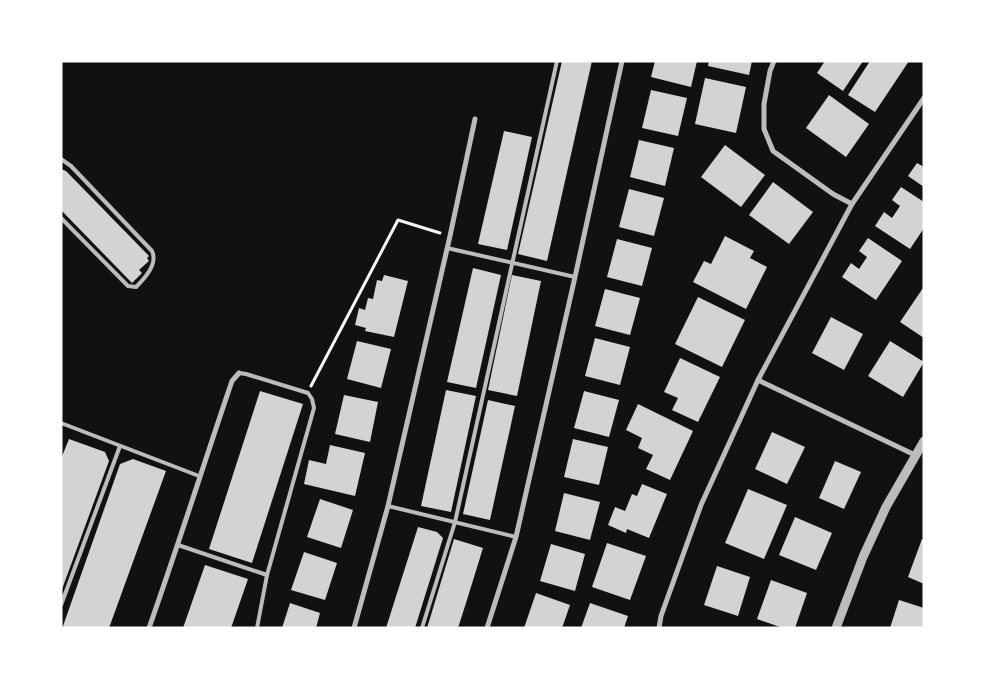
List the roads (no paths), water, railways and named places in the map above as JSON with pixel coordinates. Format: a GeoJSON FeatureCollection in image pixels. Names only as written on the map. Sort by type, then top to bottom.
{"type":"FeatureCollection","features":[{"type":"Feature","properties":{"kind":"street"},"geometry":{"type":"LineString","coordinates":[[487,628],[516,537],[622,61]]}},
{"type":"Feature","properties":{"kind":"street"},"geometry":{"type":"LineString","coordinates":[[774,61],[764,104],[764,129],[774,151],[833,194],[852,204]]}},
{"type":"Feature","properties":{"kind":"street"},"geometry":{"type":"LineString","coordinates":[[658,628],[701,505],[758,380],[852,204],[924,98]]}},
{"type":"Feature","properties":{"kind":"street"},"geometry":{"type":"LineString","coordinates":[[354,628],[388,506],[475,119]]}},
{"type":"Feature","properties":{"kind":"street"},"geometry":{"type":"LineString","coordinates":[[149,628],[232,381],[239,373]]}},
{"type":"Feature","properties":{"kind":"street"},"geometry":{"type":"LineString","coordinates":[[758,380],[915,455]]}},
{"type":"Feature","properties":{"kind":"street"},"geometry":{"type":"LineString","coordinates":[[836,628],[863,557],[886,507],[924,442]]}},
{"type":"Feature","properties":{"kind":"lane"},"geometry":{"type":"LineString","coordinates":[[422,628],[455,522],[557,61]]}},
{"type":"Feature","properties":{"kind":"lane"},"geometry":{"type":"LineString","coordinates":[[61,158],[71,166],[152,251],[154,263],[136,287],[128,286],[61,218]]}},
{"type":"Feature","properties":{"kind":"lane"},"geometry":{"type":"LineString","coordinates":[[447,248],[575,276]]}},
{"type":"Feature","properties":{"kind":"lane"},"geometry":{"type":"LineString","coordinates":[[239,373],[308,393],[314,408],[267,574],[257,628]]}},
{"type":"Feature","properties":{"kind":"lane"},"geometry":{"type":"LineString","coordinates":[[61,423],[199,476]]}},
{"type":"Feature","properties":{"kind":"lane"},"geometry":{"type":"LineString","coordinates":[[61,605],[120,446]]}},
{"type":"Feature","properties":{"kind":"lane"},"geometry":{"type":"LineString","coordinates":[[388,506],[516,537]]}},
{"type":"Feature","properties":{"kind":"lane"},"geometry":{"type":"LineString","coordinates":[[178,545],[267,574]]}}]}
